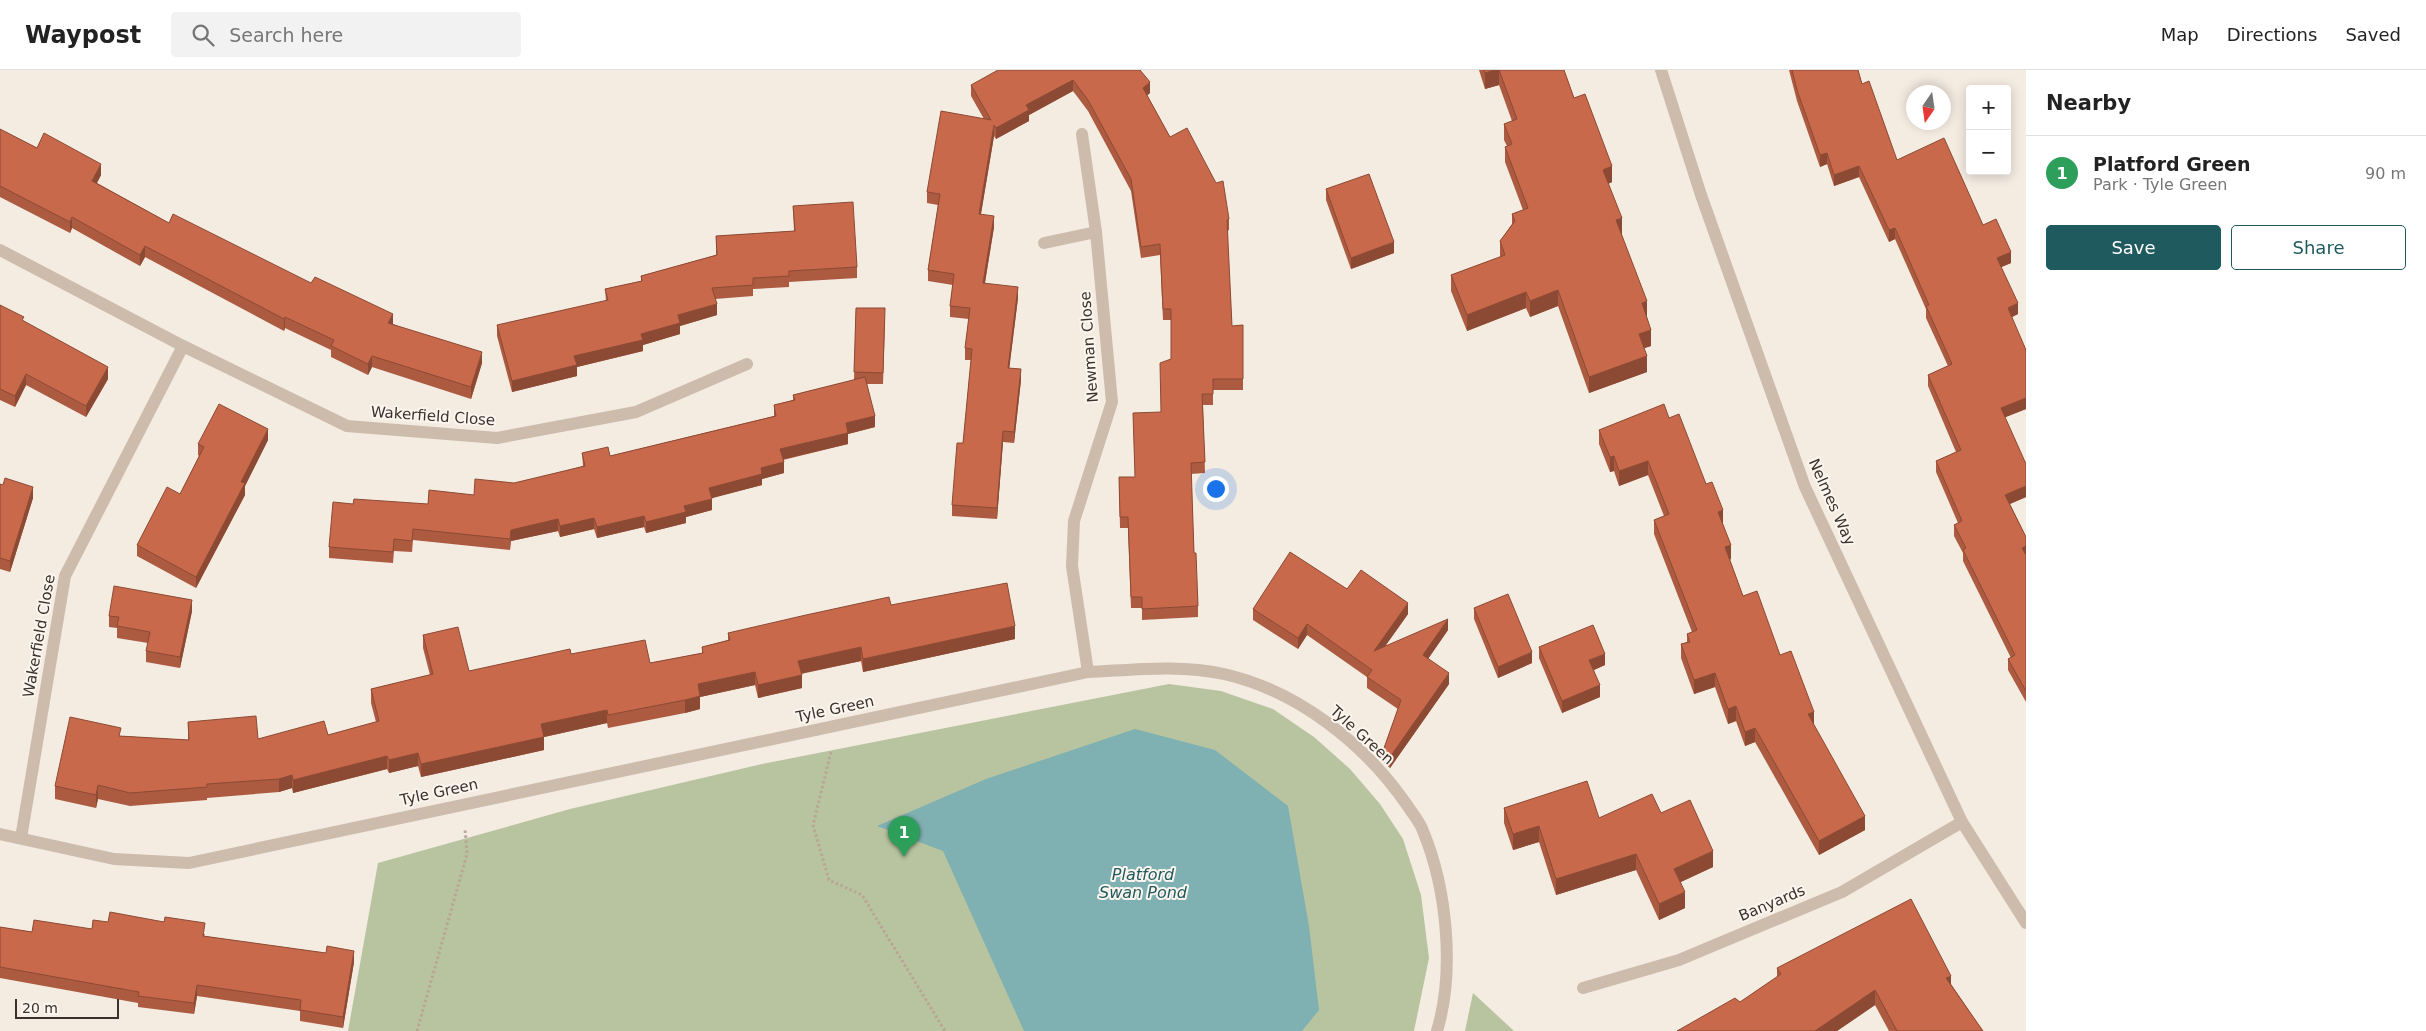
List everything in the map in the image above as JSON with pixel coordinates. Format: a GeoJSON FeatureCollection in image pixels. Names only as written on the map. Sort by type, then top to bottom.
{"type":"FeatureCollection","features":[{"type":"Feature","properties":{"kind":"street","name":"Nelmes Way"},"geometry":{"type":"LineString","coordinates":[[1660,70],[1701,195],[1805,487],[1962,822],[2026,923]]}},
{"type":"Feature","properties":{"kind":"street","name":"Newman Close"},"geometry":{"type":"LineString","coordinates":[[1082,134],[1096,232],[1112,402],[1074,521],[1072,566],[1088,672]]}},
{"type":"Feature","properties":{"kind":"street"},"geometry":{"type":"LineString","coordinates":[[1044,243],[1096,232]]}},
{"type":"Feature","properties":{"kind":"street","name":"Wakerfield Close"},"geometry":{"type":"LineString","coordinates":[[0,250],[183,346],[348,426],[497,438],[636,412],[747,364]]}},
{"type":"Feature","properties":{"kind":"street","name":"Wakerfield Close"},"geometry":{"type":"LineString","coordinates":[[21,838],[65,576],[183,346]]}},
{"type":"Feature","properties":{"kind":"street","name":"Tyle Green"},"geometry":{"type":"LineString","coordinates":[[0,834],[114,859],[189,864],[464,803],[1088,672],[1168,668],[1223,674],[1281,693],[1327,722],[1366,756],[1396,789],[1423,830],[1440,890],[1448,961],[1441,1016],[1437,1031]]}},
{"type":"Feature","properties":{"kind":"street","name":"Banyards"},"geometry":{"type":"LineString","coordinates":[[1583,988],[1679,960],[1842,892],[1962,822]]}},
{"type":"Feature","properties":{"kind":"path"},"geometry":{"type":"LineString","coordinates":[[838,725],[813,825],[829,880],[862,894],[945,1031]]}},
{"type":"Feature","properties":{"kind":"path"},"geometry":{"type":"LineString","coordinates":[[417,1031],[467,854],[464,803]]}},
{"type":"Feature","properties":{"kind":"green space"},"geometry":{"type":"Polygon","coordinates":[[[1169,684],[1221,691],[1273,709],[1314,737],[1350,769],[1380,804],[1403,839],[1421,895],[1429,958],[1414,1031],[348,1031],[378,863],[570,809],[762,764],[1169,684]]]}},
{"type":"Feature","properties":{"kind":"green space"},"geometry":{"type":"Polygon","coordinates":[[[1473,993],[1514,1031],[1465,1031],[1473,993]]]}},
{"type":"Feature","properties":{"kind":"water","name":"Platford Swan Pond"},"geometry":{"type":"Polygon","coordinates":[[[1135,729],[1215,750],[1288,806],[1309,926],[1319,1010],[1302,1031],[1024,1031],[943,851],[877,826],[986,779],[1135,729]]]}},
{"type":"Feature","properties":{"kind":"building"},"geometry":{"type":"Polygon","coordinates":[[[998,70],[1140,70],[1150,82],[1143,88],[1170,137],[1187,128],[1216,183],[1223,181],[1229,219],[1227,220],[1232,326],[1243,325],[1243,379],[1213,379],[1213,394],[1202,394],[1205,462],[1191,463],[1198,606],[1142,609],[1142,597],[1131,597],[1128,517],[1120,517],[1119,477],[1135,477],[1133,413],[1161,412],[1160,363],[1171,359],[1171,309],[1163,309],[1160,244],[1141,247],[1131,179],[1088,100],[1073,80],[1026,105],[1029,110],[996,128],[994,125],[979,214],[994,216],[983,283],[1018,287],[1008,368],[1021,369],[1014,432],[1003,431],[997,508],[952,505],[957,443],[963,443],[972,349],[965,348],[970,308],[950,306],[954,274],[928,270],[940,194],[927,192],[941,111],[991,120],[971,85],[998,70]]]}},
{"type":"Feature","properties":{"kind":"building"},"geometry":{"type":"Polygon","coordinates":[[[1484,70],[1495,70],[1485,73],[1484,70]]]}},
{"type":"Feature","properties":{"kind":"building"},"geometry":{"type":"Polygon","coordinates":[[[1499,70],[1564,70],[1574,98],[1585,94],[1612,166],[1603,170],[1622,218],[1616,220],[1647,301],[1642,303],[1651,330],[1639,334],[1647,356],[1589,377],[1558,290],[1530,301],[1526,292],[1467,315],[1451,275],[1505,255],[1500,241],[1515,221],[1512,214],[1528,208],[1505,147],[1512,144],[1504,124],[1517,119],[1499,70]]]}},
{"type":"Feature","properties":{"kind":"building"},"geometry":{"type":"Polygon","coordinates":[[[1792,70],[1858,70],[1862,84],[1869,81],[1897,160],[1944,138],[1983,225],[1996,219],[2011,252],[1997,258],[2018,303],[2008,308],[2026,350],[2026,398],[2001,408],[2026,464],[2026,486],[2005,495],[2026,537],[2026,546],[2022,548],[2026,555],[2026,691],[2008,659],[2015,655],[1963,550],[1966,548],[1954,525],[1962,521],[1936,461],[1961,450],[1928,375],[1952,364],[1926,306],[1929,305],[1895,228],[1889,230],[1859,166],[1834,175],[1827,153],[1820,155],[1797,90],[1792,70]]]}},
{"type":"Feature","properties":{"kind":"building"},"geometry":{"type":"Polygon","coordinates":[[[0,129],[37,148],[44,133],[101,164],[92,181],[169,223],[173,214],[311,283],[315,277],[393,314],[388,323],[482,352],[471,387],[372,356],[368,364],[331,346],[334,340],[285,317],[284,319],[145,246],[140,255],[72,217],[70,222],[0,186],[0,129]]]}},
{"type":"Feature","properties":{"kind":"building"},"geometry":{"type":"Polygon","coordinates":[[[1369,174],[1394,242],[1351,258],[1326,189],[1369,174]]]}},
{"type":"Feature","properties":{"kind":"building"},"geometry":{"type":"Polygon","coordinates":[[[853,202],[857,267],[789,271],[789,276],[753,278],[753,285],[712,288],[717,304],[678,315],[680,323],[641,334],[643,340],[574,356],[577,365],[512,381],[497,325],[608,300],[605,289],[642,281],[641,276],[717,255],[716,236],[795,231],[793,206],[853,202]]]}},
{"type":"Feature","properties":{"kind":"building"},"geometry":{"type":"Polygon","coordinates":[[[0,305],[24,317],[22,320],[108,367],[86,406],[26,374],[15,396],[0,389],[0,305]]]}},
{"type":"Feature","properties":{"kind":"building"},"geometry":{"type":"Polygon","coordinates":[[[856,308],[885,308],[883,373],[854,372],[856,308]]]}},
{"type":"Feature","properties":{"kind":"building"},"geometry":{"type":"Polygon","coordinates":[[[865,377],[875,416],[846,423],[848,433],[780,449],[784,462],[761,468],[762,474],[709,488],[712,499],[684,506],[686,512],[646,522],[644,516],[597,527],[594,518],[560,526],[558,519],[511,530],[510,539],[413,529],[412,541],[394,539],[393,552],[329,547],[333,502],[353,504],[354,499],[428,504],[429,490],[474,495],[475,479],[514,483],[585,466],[582,453],[608,447],[610,456],[776,416],[774,405],[795,400],[793,395],[865,377]]]}},
{"type":"Feature","properties":{"kind":"building"},"geometry":{"type":"Polygon","coordinates":[[[219,404],[268,429],[241,482],[245,483],[196,577],[137,545],[167,487],[180,494],[204,447],[198,444],[219,404]]]}},
{"type":"Feature","properties":{"kind":"building"},"geometry":{"type":"Polygon","coordinates":[[[1664,404],[1669,418],[1679,414],[1706,484],[1712,482],[1723,510],[1718,512],[1731,545],[1725,547],[1743,596],[1757,591],[1780,655],[1791,651],[1814,712],[1808,714],[1865,816],[1819,841],[1755,728],[1745,732],[1736,706],[1728,709],[1715,673],[1694,680],[1681,644],[1690,642],[1687,634],[1697,630],[1654,520],[1669,514],[1648,461],[1619,471],[1614,456],[1610,457],[1599,430],[1664,404]]]}},
{"type":"Feature","properties":{"kind":"building"},"geometry":{"type":"Polygon","coordinates":[[[5,478],[33,487],[10,561],[0,558],[0,484],[3,485],[5,478]]]}},
{"type":"Feature","properties":{"kind":"building"},"geometry":{"type":"Polygon","coordinates":[[[1290,552],[1347,589],[1361,570],[1408,603],[1374,651],[1448,619],[1423,655],[1449,673],[1390,757],[1383,751],[1401,700],[1367,677],[1372,670],[1307,624],[1298,638],[1253,609],[1290,552]]]}},
{"type":"Feature","properties":{"kind":"building"},"geometry":{"type":"Polygon","coordinates":[[[1007,583],[1015,626],[863,659],[861,647],[798,661],[802,675],[758,685],[755,672],[698,684],[700,696],[608,715],[607,710],[541,724],[544,737],[421,764],[418,753],[389,760],[387,756],[293,780],[292,775],[279,779],[207,784],[207,787],[130,793],[98,785],[96,795],[55,786],[70,717],[121,728],[119,736],[189,740],[188,722],[256,716],[258,739],[324,721],[328,735],[379,721],[371,689],[433,674],[423,635],[458,627],[469,671],[570,649],[571,654],[645,640],[650,663],[703,653],[702,647],[730,640],[728,633],[806,615],[889,597],[891,605],[1007,583]]]}},
{"type":"Feature","properties":{"kind":"building"},"geometry":{"type":"Polygon","coordinates":[[[114,586],[192,600],[180,657],[146,651],[150,632],[117,626],[119,617],[109,616],[114,586]]]}},
{"type":"Feature","properties":{"kind":"building"},"geometry":{"type":"Polygon","coordinates":[[[1508,594],[1532,652],[1498,667],[1474,608],[1508,594]]]}},
{"type":"Feature","properties":{"kind":"building"},"geometry":{"type":"Polygon","coordinates":[[[1593,625],[1605,654],[1589,660],[1600,685],[1562,701],[1539,647],[1593,625]]]}},
{"type":"Feature","properties":{"kind":"building"},"geometry":{"type":"Polygon","coordinates":[[[1587,781],[1599,818],[1652,794],[1661,813],[1690,800],[1713,851],[1674,869],[1685,892],[1659,904],[1636,854],[1556,879],[1539,826],[1513,834],[1504,808],[1587,781]]]}},
{"type":"Feature","properties":{"kind":"building"},"geometry":{"type":"Polygon","coordinates":[[[1911,899],[1951,976],[1946,978],[1983,1031],[1897,1031],[1875,990],[1815,1031],[1677,1031],[1735,998],[1740,1002],[1781,974],[1777,968],[1911,899]]]}},
{"type":"Feature","properties":{"kind":"building"},"geometry":{"type":"Polygon","coordinates":[[[110,912],[164,922],[165,917],[205,923],[203,936],[326,953],[327,946],[354,951],[343,1017],[300,1010],[301,1000],[197,985],[194,1003],[138,996],[139,992],[0,967],[0,927],[32,932],[34,920],[92,929],[93,920],[108,922],[110,912]]]}},
{"type":"Feature","properties":{"kind":"place","name":"Platford Green"},"geometry":{"type":"Point","coordinates":[904,857]}}]}
